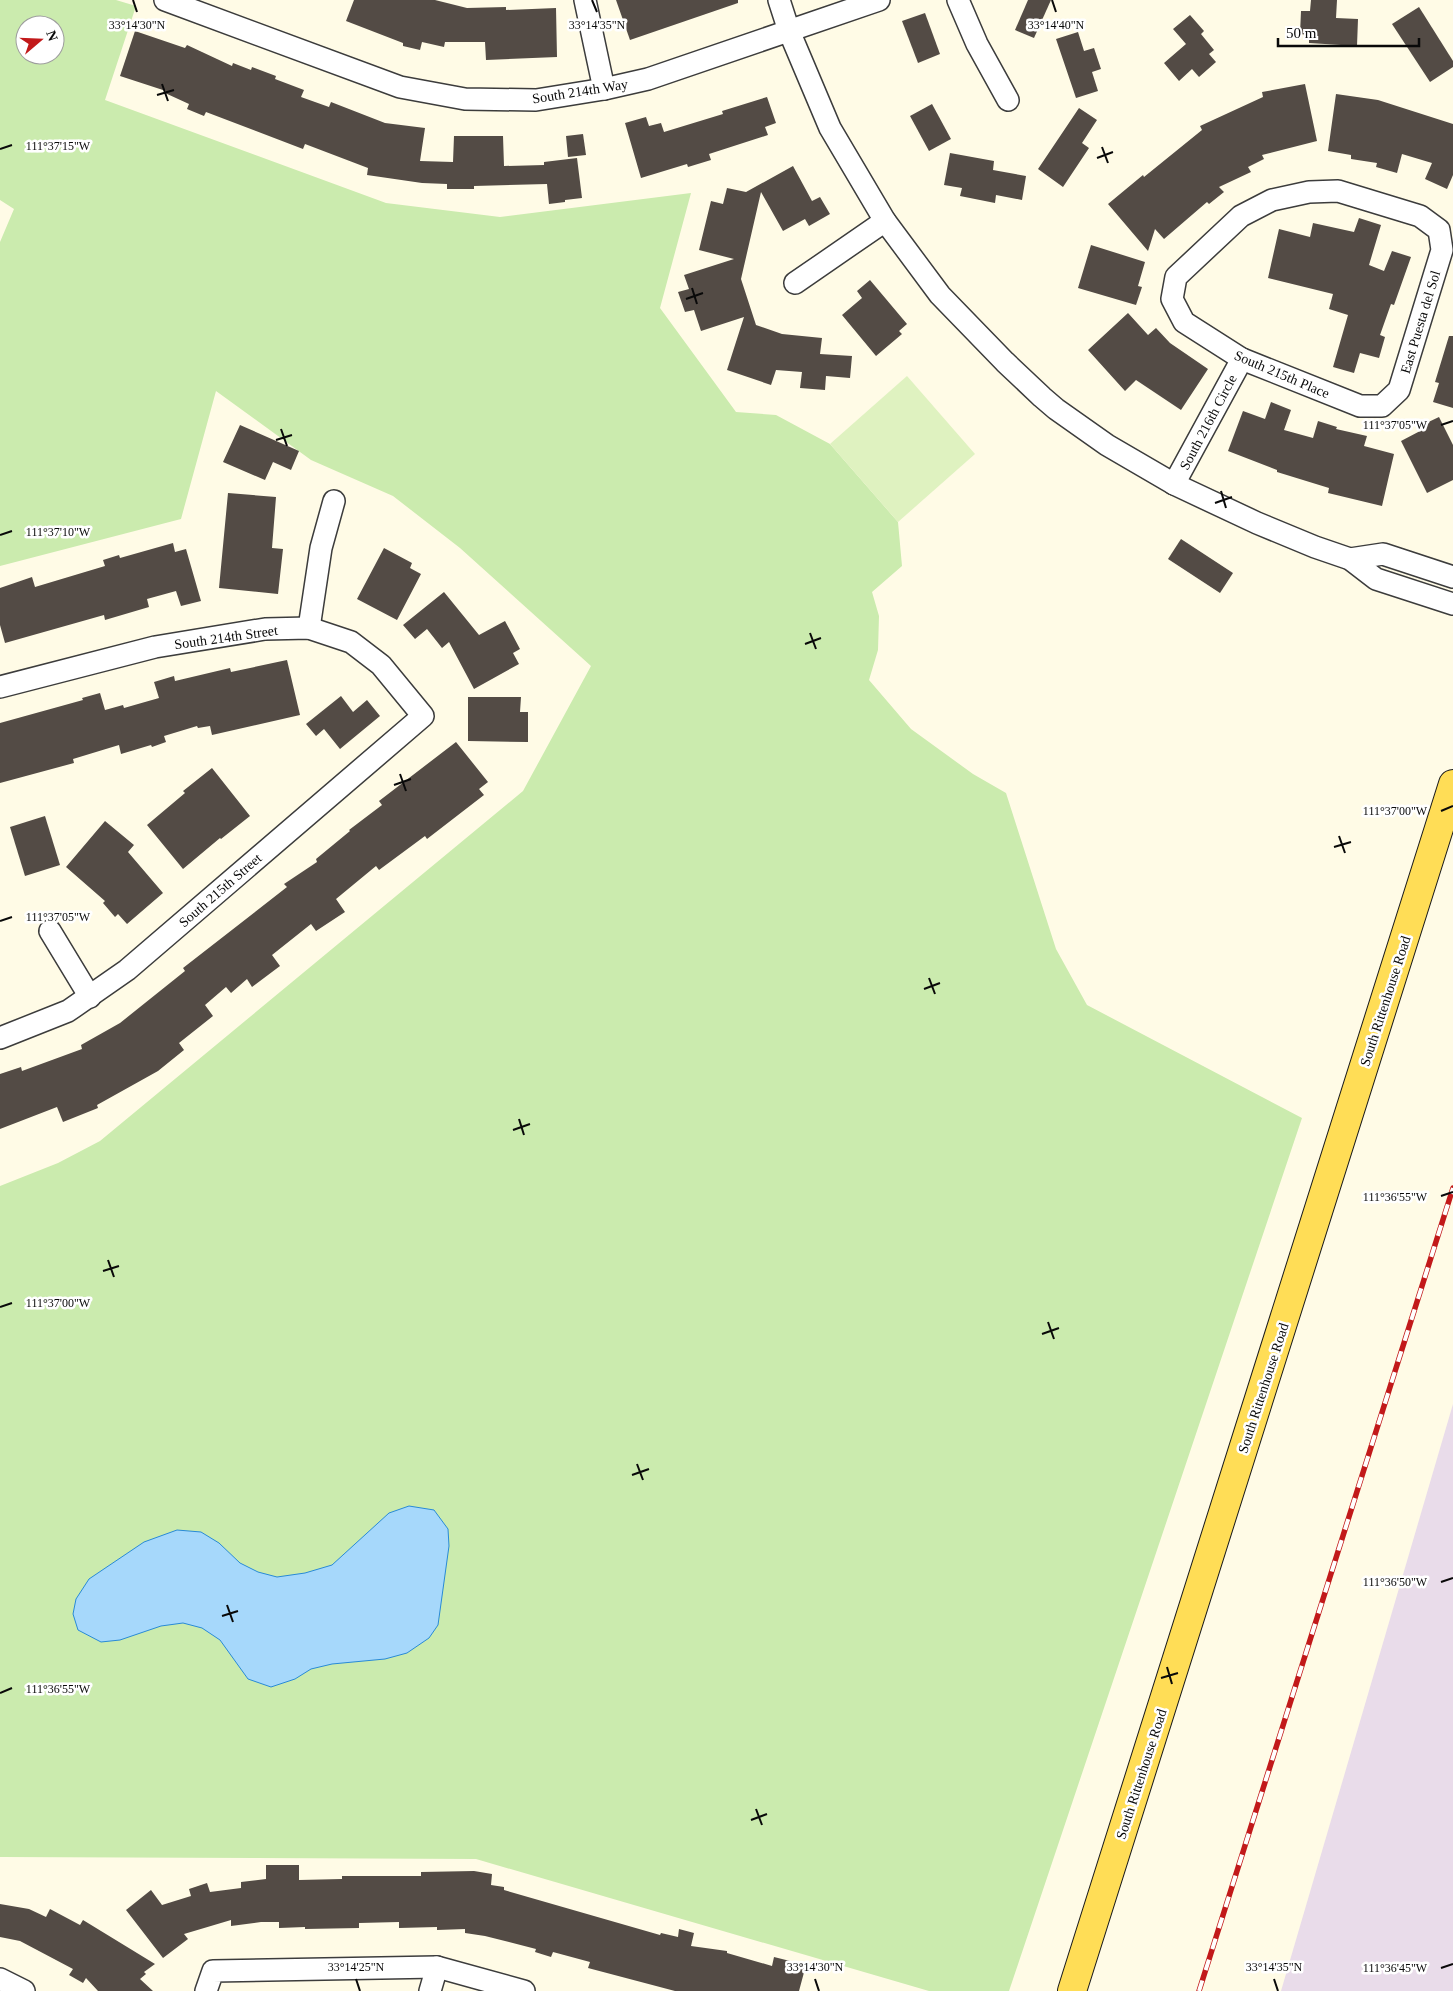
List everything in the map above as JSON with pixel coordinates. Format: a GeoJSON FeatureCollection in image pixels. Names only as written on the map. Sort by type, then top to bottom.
{"type":"FeatureCollection","features":[{"type":"Feature","properties":{"kind":"main road","name":"South Rittenhouse Road"},"geometry":{"type":"LineString","coordinates":[[1072,1991],[1453,784]]}},
{"type":"Feature","properties":{"kind":"street","name":"South 214th Way"},"geometry":{"type":"LineString","coordinates":[[165,0],[400,87],[464,98],[536,100],[604,89],[648,79],[878,0]]}},
{"type":"Feature","properties":{"kind":"street"},"geometry":{"type":"LineString","coordinates":[[586,0],[604,89]]}},
{"type":"Feature","properties":{"kind":"street"},"geometry":{"type":"LineString","coordinates":[[779,0],[789,31],[830,128],[885,221],[940,295],[1005,362],[1056,409],[1107,445],[1174,484],[1257,523],[1350,559],[1376,579],[1453,604]]}},
{"type":"Feature","properties":{"kind":"street"},"geometry":{"type":"LineString","coordinates":[[958,0],[977,44],[1008,100]]}},
{"type":"Feature","properties":{"kind":"street","name":"East Puesta del Sol"},"geometry":{"type":"LineString","coordinates":[[1172,299],[1176,277],[1241,216],[1272,200],[1309,192],[1338,191],[1420,216],[1439,230],[1442,250],[1399,390],[1382,406]]}},
{"type":"Feature","properties":{"kind":"street"},"geometry":{"type":"LineString","coordinates":[[795,283],[885,221]]}},
{"type":"Feature","properties":{"kind":"street","name":"South 215th Place"},"geometry":{"type":"LineString","coordinates":[[1172,299],[1184,322],[1242,360],[1360,406],[1382,406]]}},
{"type":"Feature","properties":{"kind":"street","name":"South 216th Circle"},"geometry":{"type":"LineString","coordinates":[[1174,484],[1242,360]]}},
{"type":"Feature","properties":{"kind":"street"},"geometry":{"type":"LineString","coordinates":[[309,628],[321,548],[334,500]]}},
{"type":"Feature","properties":{"kind":"street"},"geometry":{"type":"LineString","coordinates":[[1350,559],[1383,554],[1453,577]]}},
{"type":"Feature","properties":{"kind":"street","name":"South 214th Street"},"geometry":{"type":"LineString","coordinates":[[0,687],[155,647],[265,629],[309,628],[351,642],[381,665],[423,716]]}},
{"type":"Feature","properties":{"kind":"street","name":"South 215th Street"},"geometry":{"type":"LineString","coordinates":[[0,1038],[68,1011],[127,970],[423,716]]}},
{"type":"Feature","properties":{"kind":"street"},"geometry":{"type":"LineString","coordinates":[[50,931],[90,997]]}},
{"type":"Feature","properties":{"kind":"street"},"geometry":{"type":"LineString","coordinates":[[430,1991],[437,1967]]}},
{"type":"Feature","properties":{"kind":"street"},"geometry":{"type":"LineString","coordinates":[[206,1991],[213,1971],[437,1967],[524,1991]]}},
{"type":"Feature","properties":{"kind":"street"},"geometry":{"type":"LineString","coordinates":[[0,1979],[24,1991]]}},
{"type":"Feature","properties":{"kind":"shaded area"},"geometry":{"type":"Polygon","coordinates":[[[1453,1404],[1453,1991],[1281,1991],[1453,1404]]]}},
{"type":"Feature","properties":{"kind":"green space"},"geometry":{"type":"Polygon","coordinates":[[[0,0],[116,0],[136,6],[105,100],[386,203],[500,217],[691,193],[660,308],[736,412],[776,415],[830,444],[898,522],[902,566],[872,592],[879,616],[878,650],[869,680],[911,729],[973,774],[1006,793],[1056,949],[1087,1005],[1302,1118],[1009,1991],[929,1991],[476,1859],[0,1857],[0,1186],[58,1163],[100,1141],[523,791],[591,666],[460,548],[393,496],[311,460],[216,391],[181,519],[0,566],[0,242],[14,209],[0,200],[0,0]]]}},
{"type":"Feature","properties":{"kind":"green space"},"geometry":{"type":"Polygon","coordinates":[[[907,376],[975,454],[898,522],[830,444],[907,376]]]}},
{"type":"Feature","properties":{"kind":"water"},"geometry":{"type":"Polygon","coordinates":[[[409,1506],[434,1510],[448,1529],[449,1546],[438,1625],[429,1638],[407,1653],[385,1659],[332,1664],[311,1669],[295,1679],[271,1687],[248,1679],[220,1640],[202,1628],[183,1623],[161,1626],[120,1640],[101,1642],[78,1630],[73,1614],[76,1599],[89,1579],[144,1542],[177,1530],[201,1532],[219,1543],[240,1563],[258,1572],[277,1577],[305,1573],[332,1565],[389,1513],[409,1506]]]}},
{"type":"Feature","properties":{"kind":"building"},"geometry":{"type":"Polygon","coordinates":[[[354,0],[435,0],[467,8],[506,7],[506,10],[556,8],[557,57],[486,60],[485,42],[445,42],[444,47],[422,42],[420,50],[403,46],[403,43],[346,21],[354,0]]]}},
{"type":"Feature","properties":{"kind":"building"},"geometry":{"type":"Polygon","coordinates":[[[616,0],[738,0],[738,3],[630,40],[616,0]]]}},
{"type":"Feature","properties":{"kind":"building"},"geometry":{"type":"Polygon","coordinates":[[[1028,0],[1051,0],[1034,38],[1015,30],[1028,0]]]}},
{"type":"Feature","properties":{"kind":"building"},"geometry":{"type":"Polygon","coordinates":[[[1311,0],[1337,0],[1336,18],[1358,19],[1357,46],[1309,43],[1309,35],[1300,34],[1301,11],[1310,11],[1311,0]]]}},
{"type":"Feature","properties":{"kind":"building"},"geometry":{"type":"Polygon","coordinates":[[[1419,7],[1453,61],[1453,67],[1430,82],[1392,24],[1419,7]]]}},
{"type":"Feature","properties":{"kind":"building"},"geometry":{"type":"Polygon","coordinates":[[[925,13],[940,54],[918,63],[902,21],[925,13]]]}},
{"type":"Feature","properties":{"kind":"building"},"geometry":{"type":"Polygon","coordinates":[[[1190,15],[1204,31],[1201,34],[1214,50],[1209,54],[1216,62],[1199,77],[1192,69],[1179,81],[1164,63],[1186,44],[1173,29],[1190,15]]]}},
{"type":"Feature","properties":{"kind":"building"},"geometry":{"type":"Polygon","coordinates":[[[135,31],[185,48],[187,45],[232,66],[233,63],[251,70],[252,67],[276,76],[275,79],[304,90],[301,97],[329,107],[331,102],[385,123],[425,128],[420,161],[453,162],[454,136],[503,136],[504,166],[544,165],[544,162],[577,158],[582,198],[549,204],[547,184],[474,186],[474,189],[447,189],[447,184],[422,183],[367,175],[368,168],[305,144],[303,149],[206,112],[204,116],[187,109],[189,104],[165,93],[166,91],[120,76],[135,31]]]}},
{"type":"Feature","properties":{"kind":"building"},"geometry":{"type":"Polygon","coordinates":[[[1078,32],[1084,51],[1094,48],[1101,69],[1092,72],[1098,91],[1076,98],[1056,39],[1078,32]]]}},
{"type":"Feature","properties":{"kind":"building"},"geometry":{"type":"Polygon","coordinates":[[[1305,84],[1317,141],[1262,155],[1264,159],[1248,167],[1251,172],[1219,187],[1224,192],[1209,204],[1207,202],[1164,239],[1155,229],[1148,251],[1108,204],[1202,130],[1200,126],[1263,97],[1262,92],[1305,84]]]}},
{"type":"Feature","properties":{"kind":"building"},"geometry":{"type":"Polygon","coordinates":[[[1336,94],[1378,100],[1453,124],[1453,175],[1447,189],[1425,179],[1432,163],[1402,154],[1397,173],[1376,167],[1377,163],[1351,159],[1351,155],[1328,151],[1336,94]]]}},
{"type":"Feature","properties":{"kind":"building"},"geometry":{"type":"Polygon","coordinates":[[[767,97],[776,123],[765,127],[768,135],[709,154],[711,160],[688,167],[687,164],[641,178],[625,123],[646,117],[649,126],[661,123],[664,132],[723,114],[722,111],[767,97]]]}},
{"type":"Feature","properties":{"kind":"building"},"geometry":{"type":"Polygon","coordinates":[[[932,104],[951,139],[929,151],[910,116],[932,104]]]}},
{"type":"Feature","properties":{"kind":"building"},"geometry":{"type":"Polygon","coordinates":[[[1079,108],[1097,120],[1082,143],[1089,148],[1063,187],[1038,169],[1079,108]]]}},
{"type":"Feature","properties":{"kind":"building"},"geometry":{"type":"Polygon","coordinates":[[[583,134],[586,155],[568,157],[566,136],[583,134]]]}},
{"type":"Feature","properties":{"kind":"building"},"geometry":{"type":"Polygon","coordinates":[[[950,153],[994,161],[993,170],[1026,176],[1022,200],[996,195],[995,203],[960,196],[962,188],[944,185],[950,153]]]}},
{"type":"Feature","properties":{"kind":"building"},"geometry":{"type":"Polygon","coordinates":[[[793,166],[812,201],[820,197],[830,214],[809,226],[805,219],[783,231],[761,192],[741,279],[756,325],[782,334],[822,338],[820,354],[852,356],[850,378],[826,376],[825,390],[800,388],[802,372],[776,370],[771,385],[727,370],[744,317],[701,331],[694,310],[685,312],[678,292],[689,289],[684,275],[734,259],[699,250],[711,201],[723,204],[727,188],[746,192],[793,166]]]}},
{"type":"Feature","properties":{"kind":"building"},"geometry":{"type":"Polygon","coordinates":[[[1359,218],[1381,225],[1369,265],[1384,271],[1392,251],[1411,257],[1394,305],[1391,304],[1380,335],[1385,337],[1379,358],[1360,353],[1354,373],[1333,367],[1348,315],[1329,309],[1333,294],[1268,278],[1279,229],[1310,237],[1313,223],[1354,232],[1359,218]]]}},
{"type":"Feature","properties":{"kind":"building"},"geometry":{"type":"Polygon","coordinates":[[[1091,245],[1145,262],[1138,286],[1142,287],[1136,305],[1078,288],[1091,245]]]}},
{"type":"Feature","properties":{"kind":"building"},"geometry":{"type":"Polygon","coordinates":[[[870,280],[907,324],[899,331],[902,334],[876,356],[842,315],[862,298],[857,291],[870,280]]]}},
{"type":"Feature","properties":{"kind":"building"},"geometry":{"type":"Polygon","coordinates":[[[1128,313],[1148,335],[1156,328],[1170,343],[1208,369],[1181,410],[1136,380],[1125,391],[1088,350],[1128,313]]]}},
{"type":"Feature","properties":{"kind":"building"},"geometry":{"type":"Polygon","coordinates":[[[1449,336],[1453,336],[1453,408],[1433,402],[1439,383],[1435,382],[1449,336]]]}},
{"type":"Feature","properties":{"kind":"building"},"geometry":{"type":"Polygon","coordinates":[[[1271,402],[1291,410],[1284,430],[1313,438],[1318,421],[1337,427],[1336,429],[1367,436],[1364,446],[1394,454],[1382,506],[1328,493],[1329,488],[1277,472],[1277,470],[1228,451],[1243,411],[1265,419],[1271,402]]]}},
{"type":"Feature","properties":{"kind":"building"},"geometry":{"type":"Polygon","coordinates":[[[1439,417],[1453,445],[1453,480],[1427,493],[1401,441],[1422,430],[1420,426],[1439,417]]]}},
{"type":"Feature","properties":{"kind":"building"},"geometry":{"type":"Polygon","coordinates":[[[240,425],[299,451],[291,470],[273,462],[265,480],[223,462],[240,425]]]}},
{"type":"Feature","properties":{"kind":"building"},"geometry":{"type":"Polygon","coordinates":[[[228,493],[276,497],[272,548],[283,549],[278,594],[219,588],[228,493]]]}},
{"type":"Feature","properties":{"kind":"building"},"geometry":{"type":"Polygon","coordinates":[[[1181,539],[1233,573],[1220,593],[1168,559],[1181,539]]]}},
{"type":"Feature","properties":{"kind":"building"},"geometry":{"type":"Polygon","coordinates":[[[173,543],[175,552],[186,549],[201,601],[181,606],[176,591],[147,599],[149,607],[105,620],[104,615],[5,643],[0,625],[0,588],[32,577],[35,587],[105,566],[103,560],[119,555],[120,558],[173,543]]]}},
{"type":"Feature","properties":{"kind":"building"},"geometry":{"type":"Polygon","coordinates":[[[384,548],[412,563],[410,568],[421,574],[397,620],[357,599],[384,548]]]}},
{"type":"Feature","properties":{"kind":"building"},"geometry":{"type":"Polygon","coordinates":[[[444,592],[479,635],[505,621],[520,649],[513,653],[519,664],[474,689],[449,642],[442,648],[427,629],[415,639],[403,625],[444,592]]]}},
{"type":"Feature","properties":{"kind":"building"},"geometry":{"type":"Polygon","coordinates":[[[287,660],[300,715],[212,735],[210,726],[198,728],[197,726],[164,736],[166,742],[152,747],[151,745],[121,754],[119,745],[73,759],[74,763],[0,783],[0,723],[83,700],[82,698],[100,693],[105,710],[123,705],[124,708],[159,698],[154,682],[174,676],[175,681],[230,668],[231,672],[287,660]]]}},
{"type":"Feature","properties":{"kind":"building"},"geometry":{"type":"Polygon","coordinates":[[[341,696],[353,712],[367,700],[380,716],[340,749],[324,729],[316,736],[306,724],[341,696]]]}},
{"type":"Feature","properties":{"kind":"building"},"geometry":{"type":"Polygon","coordinates":[[[468,697],[521,697],[520,712],[528,712],[528,742],[468,741],[468,697]]]}},
{"type":"Feature","properties":{"kind":"building"},"geometry":{"type":"Polygon","coordinates":[[[456,742],[488,782],[479,789],[484,795],[427,839],[425,836],[379,870],[376,866],[336,899],[345,912],[316,931],[311,924],[272,955],[280,966],[252,987],[247,979],[231,993],[226,987],[205,1005],[213,1016],[179,1043],[184,1050],[158,1071],[97,1105],[98,1108],[63,1122],[57,1107],[0,1129],[0,1074],[21,1067],[22,1071],[82,1049],[81,1045],[120,1023],[185,971],[183,968],[287,887],[284,884],[317,862],[316,859],[349,830],[382,805],[379,801],[456,742]]]}},
{"type":"Feature","properties":{"kind":"building"},"geometry":{"type":"Polygon","coordinates":[[[212,768],[250,816],[183,869],[147,825],[185,793],[183,791],[212,768]]]}},
{"type":"Feature","properties":{"kind":"building"},"geometry":{"type":"Polygon","coordinates":[[[45,816],[60,865],[25,876],[10,827],[45,816]]]}},
{"type":"Feature","properties":{"kind":"building"},"geometry":{"type":"Polygon","coordinates":[[[105,821],[134,845],[128,852],[163,893],[127,924],[118,914],[115,917],[103,903],[105,901],[66,867],[105,821]]]}},
{"type":"Feature","properties":{"kind":"building"},"geometry":{"type":"Polygon","coordinates":[[[266,1865],[299,1865],[299,1880],[342,1879],[342,1876],[421,1876],[421,1872],[474,1871],[492,1874],[491,1885],[504,1887],[504,1890],[660,1935],[661,1933],[678,1937],[679,1929],[694,1933],[691,1946],[727,1951],[727,1953],[772,1966],[774,1957],[806,1965],[799,1991],[675,1991],[588,1968],[590,1962],[553,1952],[551,1957],[535,1952],[536,1949],[465,1933],[465,1929],[437,1930],[437,1927],[399,1928],[399,1922],[359,1923],[359,1928],[279,1928],[279,1922],[231,1926],[231,1920],[184,1934],[188,1939],[163,1958],[126,1910],[151,1890],[162,1905],[191,1896],[189,1889],[207,1883],[210,1892],[241,1888],[241,1882],[266,1879],[266,1865]]]}},
{"type":"Feature","properties":{"kind":"building"},"geometry":{"type":"Polygon","coordinates":[[[0,1904],[29,1909],[46,1917],[50,1909],[80,1925],[83,1920],[155,1964],[144,1972],[146,1974],[140,1979],[153,1991],[98,1991],[86,1978],[83,1983],[69,1975],[73,1969],[20,1941],[0,1937],[0,1904]]]}},
{"type":"Feature","properties":{"kind":"railway"},"geometry":{"type":"LineString","coordinates":[[1199,1991],[1453,1188]]}}]}
